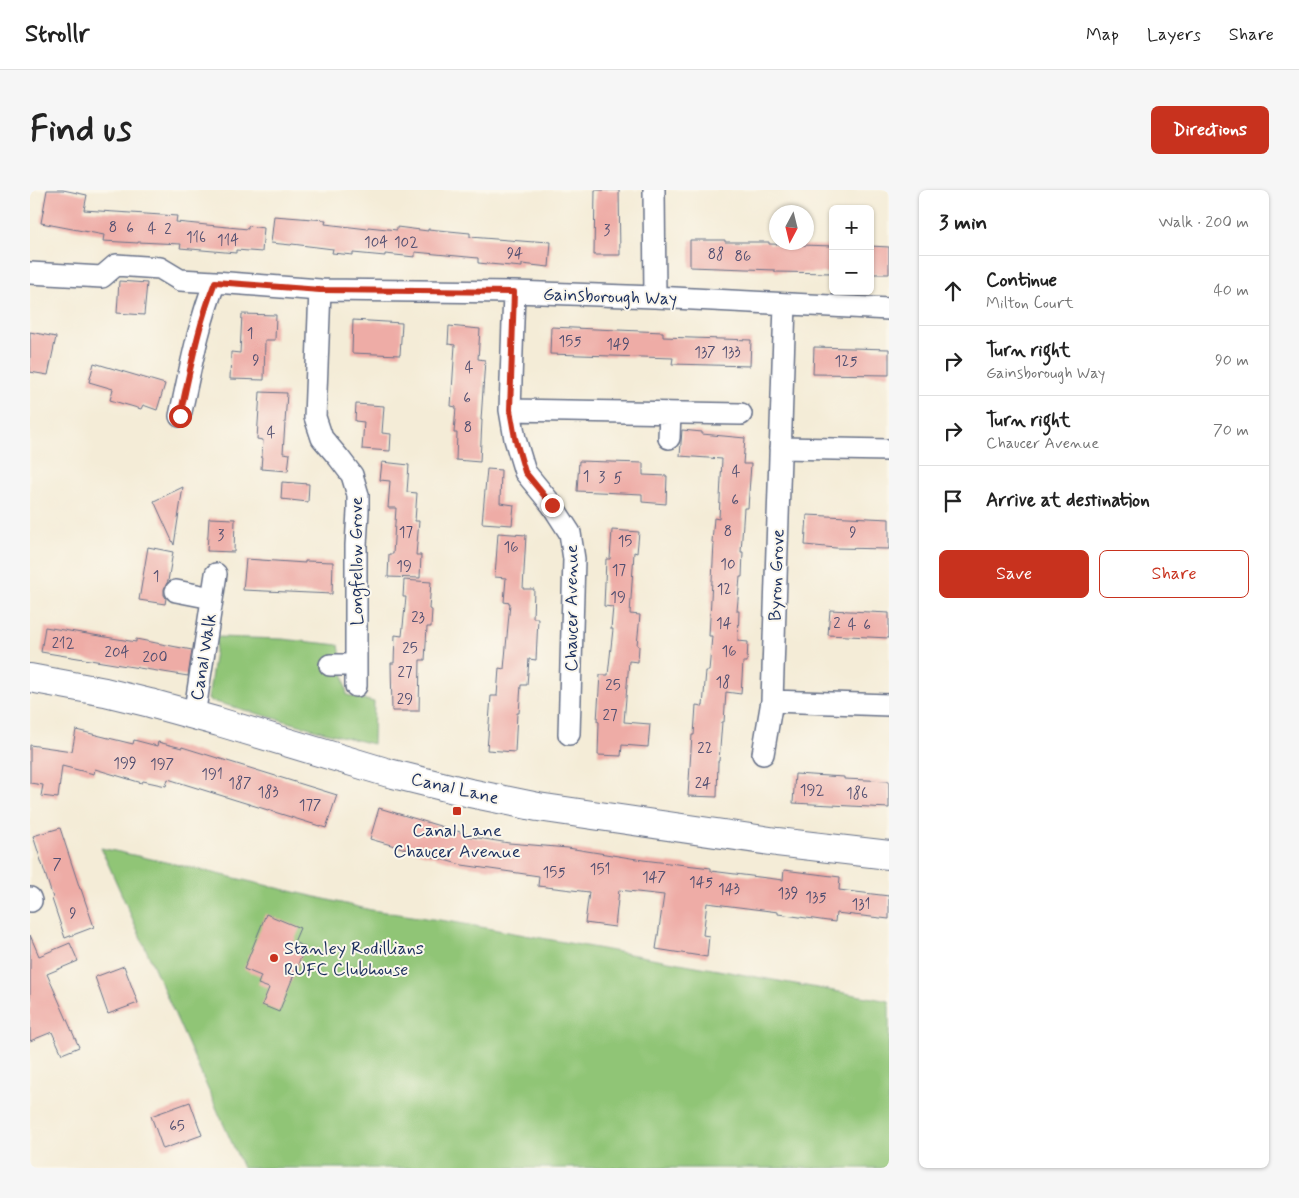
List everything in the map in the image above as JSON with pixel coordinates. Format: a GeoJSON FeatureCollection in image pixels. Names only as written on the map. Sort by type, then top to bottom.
{"type":"FeatureCollection","features":[{"type":"Feature","properties":{"kind":"street"},"geometry":{"type":"LineString","coordinates":[[654,190],[655,297]]}},
{"type":"Feature","properties":{"kind":"street","name":"Gainsborough Way"},"geometry":{"type":"LineString","coordinates":[[30,273],[102,277],[116,265],[160,268],[180,280],[320,290],[514,292],[889,309]]}},
{"type":"Feature","properties":{"kind":"street"},"geometry":{"type":"LineString","coordinates":[[180,416],[195,347],[215,282]]}},
{"type":"Feature","properties":{"kind":"street","name":"Longfellow Grove"},"geometry":{"type":"LineString","coordinates":[[320,290],[315,417],[322,438],[352,475],[358,495],[356,676],[330,665]]}},
{"type":"Feature","properties":{"kind":"street","name":"Chaucer Avenue"},"geometry":{"type":"LineString","coordinates":[[514,292],[510,410],[515,438],[525,472],[552,505],[570,533],[574,559],[569,734]]}},
{"type":"Feature","properties":{"kind":"street","name":"Byron Grove"},"geometry":{"type":"LineString","coordinates":[[763,754],[772,701],[785,304]]}},
{"type":"Feature","properties":{"kind":"street"},"geometry":{"type":"LineString","coordinates":[[510,410],[741,414]]}},
{"type":"Feature","properties":{"kind":"street"},"geometry":{"type":"LineString","coordinates":[[669,438],[670,413]]}},
{"type":"Feature","properties":{"kind":"street"},"geometry":{"type":"LineString","coordinates":[[780,448],[889,450]]}},
{"type":"Feature","properties":{"kind":"street","name":"Canal Walk"},"geometry":{"type":"LineString","coordinates":[[194,716],[216,574]]}},
{"type":"Feature","properties":{"kind":"street","name":"Canal Walk"},"geometry":{"type":"LineString","coordinates":[[176,591],[212,598]]}},
{"type":"Feature","properties":{"kind":"street","name":"Canal Lane"},"geometry":{"type":"LineString","coordinates":[[30,678],[105,692],[150,703],[389,773],[470,793],[538,806],[777,842],[889,855]]}},
{"type":"Feature","properties":{"kind":"street"},"geometry":{"type":"LineString","coordinates":[[772,701],[889,705]]}},
{"type":"Feature","properties":{"kind":"green space"},"geometry":{"type":"Polygon","coordinates":[[[217,637],[282,639],[339,645],[347,695],[374,702],[373,744],[208,700],[217,637]]]}},
{"type":"Feature","properties":{"kind":"green space"},"geometry":{"type":"Polygon","coordinates":[[[101,848],[371,910],[453,922],[889,1001],[889,1168],[243,1168],[101,848]]]}},
{"type":"Feature","properties":{"kind":"building"},"geometry":{"type":"Polygon","coordinates":[[[47,190],[63,190],[87,195],[84,210],[177,216],[176,222],[248,229],[248,226],[264,228],[262,252],[236,250],[236,253],[180,248],[181,244],[103,241],[104,235],[41,223],[47,190]]]}},
{"type":"Feature","properties":{"kind":"building"},"geometry":{"type":"Polygon","coordinates":[[[595,190],[619,190],[620,255],[594,255],[595,190]]]}},
{"type":"Feature","properties":{"kind":"building"},"geometry":{"type":"Polygon","coordinates":[[[274,216],[326,220],[325,224],[368,229],[368,227],[397,230],[397,227],[428,231],[428,229],[470,233],[470,237],[551,242],[549,267],[522,264],[522,267],[478,263],[478,258],[415,252],[415,257],[385,254],[385,256],[353,253],[353,255],[332,253],[333,249],[271,243],[274,216]]]}},
{"type":"Feature","properties":{"kind":"building"},"geometry":{"type":"Polygon","coordinates":[[[690,240],[769,242],[769,250],[814,250],[814,245],[829,246],[829,273],[690,267],[690,240]]]}},
{"type":"Feature","properties":{"kind":"building"},"geometry":{"type":"Polygon","coordinates":[[[874,246],[889,247],[889,274],[874,274],[874,246]]]}},
{"type":"Feature","properties":{"kind":"building"},"geometry":{"type":"Polygon","coordinates":[[[119,281],[147,283],[144,315],[117,313],[119,281]]]}},
{"type":"Feature","properties":{"kind":"building"},"geometry":{"type":"Polygon","coordinates":[[[242,314],[276,315],[275,340],[265,340],[264,380],[230,379],[231,352],[240,353],[242,314]]]}},
{"type":"Feature","properties":{"kind":"building"},"geometry":{"type":"Polygon","coordinates":[[[353,320],[402,323],[400,355],[352,353],[353,320]]]}},
{"type":"Feature","properties":{"kind":"building"},"geometry":{"type":"Polygon","coordinates":[[[449,326],[480,329],[478,359],[485,360],[480,462],[456,460],[457,433],[454,433],[456,407],[451,406],[455,345],[448,344],[449,326]]]}},
{"type":"Feature","properties":{"kind":"building"},"geometry":{"type":"Polygon","coordinates":[[[551,327],[663,332],[663,337],[751,340],[750,366],[672,364],[673,358],[550,354],[551,327]]]}},
{"type":"Feature","properties":{"kind":"building"},"geometry":{"type":"Polygon","coordinates":[[[30,332],[56,337],[48,375],[30,372],[30,332]]]}},
{"type":"Feature","properties":{"kind":"building"},"geometry":{"type":"Polygon","coordinates":[[[814,347],[889,349],[889,375],[813,374],[814,347]]]}},
{"type":"Feature","properties":{"kind":"building"},"geometry":{"type":"Polygon","coordinates":[[[94,363],[165,384],[157,410],[143,405],[141,409],[110,400],[113,389],[89,382],[94,363]]]}},
{"type":"Feature","properties":{"kind":"building"},"geometry":{"type":"Polygon","coordinates":[[[260,392],[287,393],[283,453],[290,454],[288,471],[261,469],[263,440],[257,439],[260,392]]]}},
{"type":"Feature","properties":{"kind":"building"},"geometry":{"type":"Polygon","coordinates":[[[356,404],[384,406],[382,433],[391,434],[390,451],[362,449],[364,422],[355,421],[356,404]]]}},
{"type":"Feature","properties":{"kind":"building"},"geometry":{"type":"Polygon","coordinates":[[[682,430],[745,438],[743,464],[751,464],[748,508],[744,508],[741,552],[743,552],[742,577],[740,577],[737,611],[739,611],[738,641],[748,642],[747,662],[743,662],[741,694],[726,692],[718,761],[717,797],[688,796],[696,705],[703,706],[706,671],[709,671],[712,636],[709,636],[714,543],[712,542],[714,518],[719,519],[722,459],[680,456],[682,430]]]}},
{"type":"Feature","properties":{"kind":"building"},"geometry":{"type":"Polygon","coordinates":[[[579,461],[643,463],[643,475],[667,476],[666,504],[642,502],[642,494],[577,491],[579,461]]]}},
{"type":"Feature","properties":{"kind":"building"},"geometry":{"type":"Polygon","coordinates":[[[382,462],[409,465],[407,492],[417,493],[415,521],[419,521],[416,555],[421,555],[420,578],[388,577],[389,554],[393,554],[396,508],[388,508],[390,481],[380,480],[382,462]]]}},
{"type":"Feature","properties":{"kind":"building"},"geometry":{"type":"Polygon","coordinates":[[[487,469],[501,470],[500,503],[514,505],[512,525],[482,523],[487,469]]]}},
{"type":"Feature","properties":{"kind":"building"},"geometry":{"type":"Polygon","coordinates":[[[282,482],[309,484],[308,502],[281,499],[282,482]]]}},
{"type":"Feature","properties":{"kind":"building"},"geometry":{"type":"Polygon","coordinates":[[[183,487],[174,545],[154,501],[183,487]]]}},
{"type":"Feature","properties":{"kind":"building"},"geometry":{"type":"Polygon","coordinates":[[[807,515],[889,519],[889,549],[836,548],[805,545],[807,515]]]}},
{"type":"Feature","properties":{"kind":"building"},"geometry":{"type":"Polygon","coordinates":[[[209,518],[235,519],[234,552],[207,551],[209,518]]]}},
{"type":"Feature","properties":{"kind":"building"},"geometry":{"type":"Polygon","coordinates":[[[612,530],[639,532],[637,553],[634,552],[630,614],[640,615],[637,645],[639,646],[638,662],[629,661],[624,722],[650,724],[648,747],[622,745],[621,756],[598,755],[599,722],[597,721],[600,675],[608,675],[613,629],[611,629],[613,607],[604,606],[606,559],[610,559],[612,530]]]}},
{"type":"Feature","properties":{"kind":"building"},"geometry":{"type":"Polygon","coordinates":[[[498,533],[526,535],[523,589],[534,589],[533,618],[538,618],[536,660],[529,659],[527,685],[521,685],[515,752],[487,750],[491,696],[497,696],[499,668],[504,669],[510,603],[504,602],[506,578],[495,577],[498,533]]]}},
{"type":"Feature","properties":{"kind":"building"},"geometry":{"type":"Polygon","coordinates":[[[148,547],[173,552],[168,581],[164,589],[165,604],[139,600],[148,547]]]}},
{"type":"Feature","properties":{"kind":"building"},"geometry":{"type":"Polygon","coordinates":[[[246,559],[305,563],[305,561],[333,562],[332,594],[243,590],[246,559]]]}},
{"type":"Feature","properties":{"kind":"building"},"geometry":{"type":"Polygon","coordinates":[[[404,580],[431,582],[429,609],[432,610],[431,627],[427,627],[425,660],[420,660],[419,711],[392,711],[391,663],[394,663],[395,635],[402,636],[406,597],[403,597],[404,580]]]}},
{"type":"Feature","properties":{"kind":"building"},"geometry":{"type":"Polygon","coordinates":[[[830,610],[889,613],[889,638],[828,635],[830,610]]]}},
{"type":"Feature","properties":{"kind":"building"},"geometry":{"type":"Polygon","coordinates":[[[45,627],[136,642],[136,639],[192,650],[188,676],[41,652],[45,627]]]}},
{"type":"Feature","properties":{"kind":"building"},"geometry":{"type":"Polygon","coordinates":[[[76,730],[133,744],[134,740],[157,746],[158,742],[182,747],[337,795],[326,828],[168,779],[166,786],[143,781],[142,783],[95,769],[94,774],[62,766],[58,798],[41,796],[43,785],[30,783],[30,745],[72,751],[76,730]]]}},
{"type":"Feature","properties":{"kind":"building"},"geometry":{"type":"Polygon","coordinates":[[[795,774],[889,781],[889,808],[793,803],[795,774]]]}},
{"type":"Feature","properties":{"kind":"building"},"geometry":{"type":"Polygon","coordinates":[[[379,808],[467,834],[466,836],[509,843],[568,848],[711,868],[711,871],[783,880],[784,870],[840,877],[839,890],[889,896],[889,919],[836,913],[835,922],[778,914],[778,912],[707,903],[703,935],[709,936],[707,957],[656,949],[664,895],[619,890],[615,927],[585,923],[589,892],[538,886],[539,876],[462,865],[370,839],[379,808]]]}},
{"type":"Feature","properties":{"kind":"building"},"geometry":{"type":"Polygon","coordinates":[[[60,828],[94,927],[65,938],[33,836],[60,828]]]}},
{"type":"Feature","properties":{"kind":"building","name":"Stanley Rodillians RUFC Clubhouse"},"geometry":{"type":"Polygon","coordinates":[[[266,914],[300,928],[294,942],[305,947],[279,1012],[262,1005],[269,988],[258,984],[261,976],[244,969],[266,914]]]}},
{"type":"Feature","properties":{"kind":"building"},"geometry":{"type":"Polygon","coordinates":[[[30,935],[39,956],[70,943],[78,961],[47,974],[79,1047],[62,1054],[52,1032],[30,1041],[30,935]]]}},
{"type":"Feature","properties":{"kind":"building"},"geometry":{"type":"Polygon","coordinates":[[[124,966],[138,1003],[108,1014],[95,977],[124,966]]]}},
{"type":"Feature","properties":{"kind":"building"},"geometry":{"type":"Polygon","coordinates":[[[190,1102],[202,1135],[163,1149],[151,1116],[190,1102]]]}},
{"type":"Feature","properties":{"kind":"place","name":"Canal Lane Chaucer Avenue"},"geometry":{"type":"Point","coordinates":[457,811]}},
{"type":"Feature","properties":{"kind":"place","name":"Stanley Rodillians RUFC Clubhouse"},"geometry":{"type":"Point","coordinates":[274,958]}},
{"type":"Feature","properties":{"kind":"route"},"geometry":{"type":"LineString","coordinates":[[180,416],[195,347],[215,282],[320,290],[514,292],[510,410],[515,438],[525,472],[552,505]]}}]}
